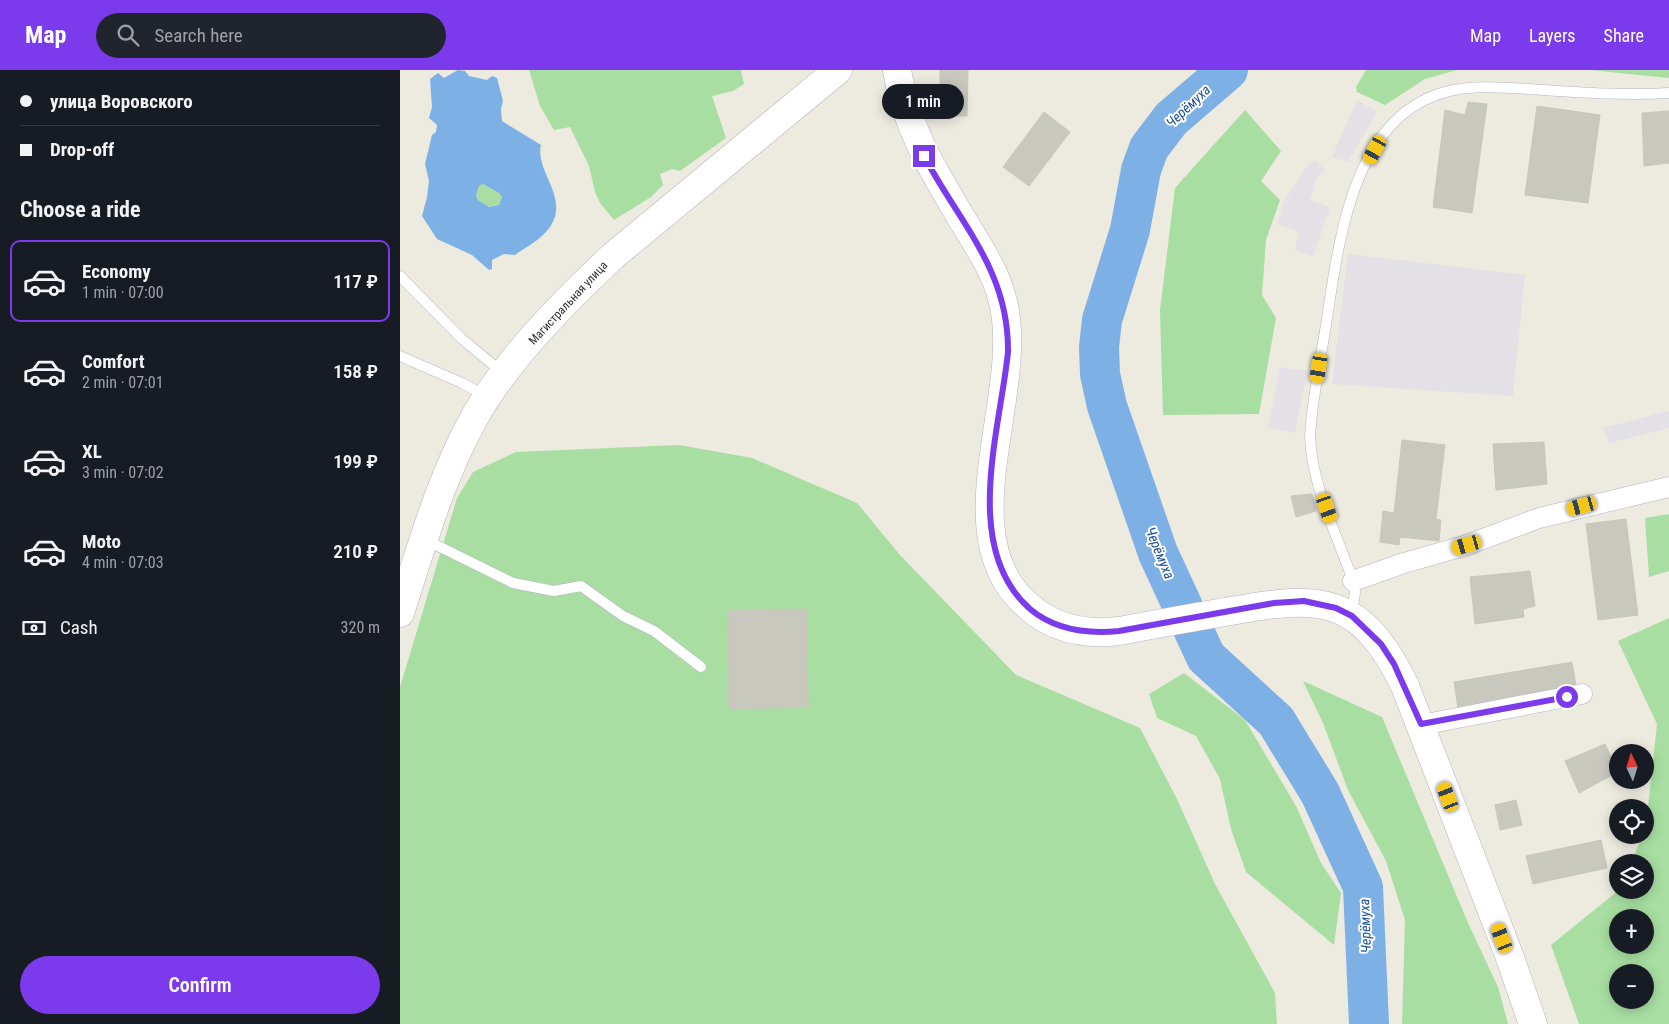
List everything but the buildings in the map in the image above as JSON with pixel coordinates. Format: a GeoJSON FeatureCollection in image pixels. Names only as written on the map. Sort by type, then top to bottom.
{"type":"FeatureCollection","features":[{"type":"Feature","properties":{"kind":"main road","name":"Магистральная улица"},"geometry":{"type":"LineString","coordinates":[[400,613],[424,539],[460,446],[487,397],[504,374],[583,284],[613,256],[838,70]]}},
{"type":"Feature","properties":{"kind":"main road"},"geometry":{"type":"LineString","coordinates":[[897,70],[903,102],[919,145],[984,256],[1002,298],[1008,333],[1008,352],[990,484],[992,531],[1000,569],[1010,587],[1038,615],[1057,625],[1076,631],[1095,633],[1119,631],[1274,603],[1304,601],[1320,603],[1352,616],[1367,628],[1394,664],[1421,724],[1509,955],[1533,1024]]}},
{"type":"Feature","properties":{"kind":"street"},"geometry":{"type":"LineString","coordinates":[[1353,581],[1404,563],[1467,545],[1539,518],[1669,487]]}},
{"type":"Feature","properties":{"kind":"street"},"geometry":{"type":"LineString","coordinates":[[1421,724],[1582,694]]}},
{"type":"Feature","properties":{"kind":"lane"},"geometry":{"type":"LineString","coordinates":[[1352,616],[1354,603],[1353,581],[1313,465],[1311,421],[1342,232],[1358,180],[1383,135],[1406,110],[1436,94],[1454,90],[1492,87],[1642,95],[1669,94]]}},
{"type":"Feature","properties":{"kind":"lane"},"geometry":{"type":"LineString","coordinates":[[400,276],[462,339],[504,374]]}},
{"type":"Feature","properties":{"kind":"lane"},"geometry":{"type":"LineString","coordinates":[[400,356],[462,383],[487,397]]}},
{"type":"Feature","properties":{"kind":"lane"},"geometry":{"type":"LineString","coordinates":[[424,539],[513,583],[554,591],[581,586],[623,616],[654,631],[701,667]]}},
{"type":"Feature","properties":{"kind":"shaded area"},"geometry":{"type":"Polygon","coordinates":[[[1357,100],[1377,112],[1348,162],[1332,157],[1357,100]]]}},
{"type":"Feature","properties":{"kind":"shaded area"},"geometry":{"type":"Polygon","coordinates":[[[1315,160],[1325,170],[1317,178],[1310,200],[1330,207],[1313,257],[1295,250],[1299,232],[1277,224],[1283,203],[1306,168],[1315,160]]]}},
{"type":"Feature","properties":{"kind":"shaded area"},"geometry":{"type":"Polygon","coordinates":[[[1348,254],[1525,275],[1513,396],[1332,384],[1348,254]]]}},
{"type":"Feature","properties":{"kind":"shaded area"},"geometry":{"type":"Polygon","coordinates":[[[1280,367],[1307,371],[1295,433],[1268,428],[1280,367]]]}},
{"type":"Feature","properties":{"kind":"shaded area"},"geometry":{"type":"Polygon","coordinates":[[[1669,411],[1669,428],[1609,443],[1603,428],[1669,411]]]}},
{"type":"Feature","properties":{"kind":"green space"},"geometry":{"type":"Polygon","coordinates":[[[529,70],[741,70],[744,84],[733,91],[712,96],[726,138],[680,171],[672,169],[660,174],[663,185],[651,197],[614,220],[600,203],[595,192],[589,166],[570,127],[554,130],[540,106],[529,70]]]}},
{"type":"Feature","properties":{"kind":"green space"},"geometry":{"type":"Polygon","coordinates":[[[1366,70],[1457,70],[1425,79],[1385,105],[1357,92],[1356,87],[1366,70]]]}},
{"type":"Feature","properties":{"kind":"green space"},"geometry":{"type":"Polygon","coordinates":[[[1590,70],[1669,70],[1669,78],[1590,70]]]}},
{"type":"Feature","properties":{"kind":"green space"},"geometry":{"type":"Polygon","coordinates":[[[1245,110],[1281,151],[1261,181],[1280,200],[1266,240],[1262,295],[1276,318],[1259,414],[1163,415],[1160,310],[1175,188],[1245,110]]]}},
{"type":"Feature","properties":{"kind":"green space"},"geometry":{"type":"Polygon","coordinates":[[[483,184],[499,193],[502,197],[499,205],[489,207],[478,200],[476,196],[479,186],[483,184]]]}},
{"type":"Feature","properties":{"kind":"green space"},"geometry":{"type":"Polygon","coordinates":[[[679,445],[752,458],[857,503],[900,555],[1016,675],[1140,728],[1177,799],[1215,884],[1275,993],[1277,1024],[400,1024],[400,687],[457,498],[473,472],[516,452],[679,445]]]}},
{"type":"Feature","properties":{"kind":"green space"},"geometry":{"type":"Polygon","coordinates":[[[1669,514],[1669,571],[1649,577],[1645,518],[1669,514]]]}},
{"type":"Feature","properties":{"kind":"green space"},"geometry":{"type":"Polygon","coordinates":[[[1669,618],[1669,1024],[1579,1024],[1551,945],[1609,898],[1654,899],[1654,854],[1635,854],[1639,844],[1654,844],[1654,799],[1649,799],[1650,789],[1654,789],[1654,752],[1657,724],[1618,641],[1669,618]]]}},
{"type":"Feature","properties":{"kind":"green space"},"geometry":{"type":"Polygon","coordinates":[[[1184,673],[1245,720],[1296,806],[1321,863],[1341,893],[1334,945],[1246,872],[1231,829],[1220,779],[1196,736],[1157,718],[1149,694],[1184,673]]]}},
{"type":"Feature","properties":{"kind":"green space"},"geometry":{"type":"Polygon","coordinates":[[[1303,681],[1382,717],[1468,923],[1498,987],[1508,1024],[1402,1024],[1405,920],[1386,861],[1348,790],[1323,723],[1303,681]]]}},
{"type":"Feature","properties":{"kind":"water"},"geometry":{"type":"Polygon","coordinates":[[[458,70],[465,71],[469,76],[487,80],[492,76],[497,78],[503,101],[501,109],[502,121],[541,145],[540,156],[555,200],[556,211],[552,223],[543,235],[515,255],[504,254],[492,260],[492,269],[489,270],[472,255],[437,239],[422,216],[429,181],[425,164],[432,135],[436,132],[437,125],[429,118],[432,107],[430,79],[438,73],[444,78],[458,70]],[[483,184],[479,186],[476,196],[478,200],[489,207],[499,205],[502,197],[499,193],[483,184]]]}},
{"type":"Feature","properties":{"kind":"waterway","name":"Черёмуха"},"geometry":{"type":"LineString","coordinates":[[1228,70],[1171,119],[1149,148],[1141,170],[1130,230],[1102,320],[1099,347],[1100,374],[1107,406],[1158,553],[1206,657],[1276,721],[1320,793],[1363,887],[1369,1024]]}},
{"type":"Feature","properties":{"kind":"route"},"geometry":{"type":"LineString","coordinates":[[924,156],[987,262],[1002,298],[1008,333],[1008,352],[990,484],[992,531],[1000,569],[1010,587],[1038,615],[1057,625],[1076,631],[1095,633],[1119,631],[1274,603],[1304,601],[1320,603],[1352,616],[1367,628],[1381,644],[1405,686],[1421,724],[1567,697]]}}]}
